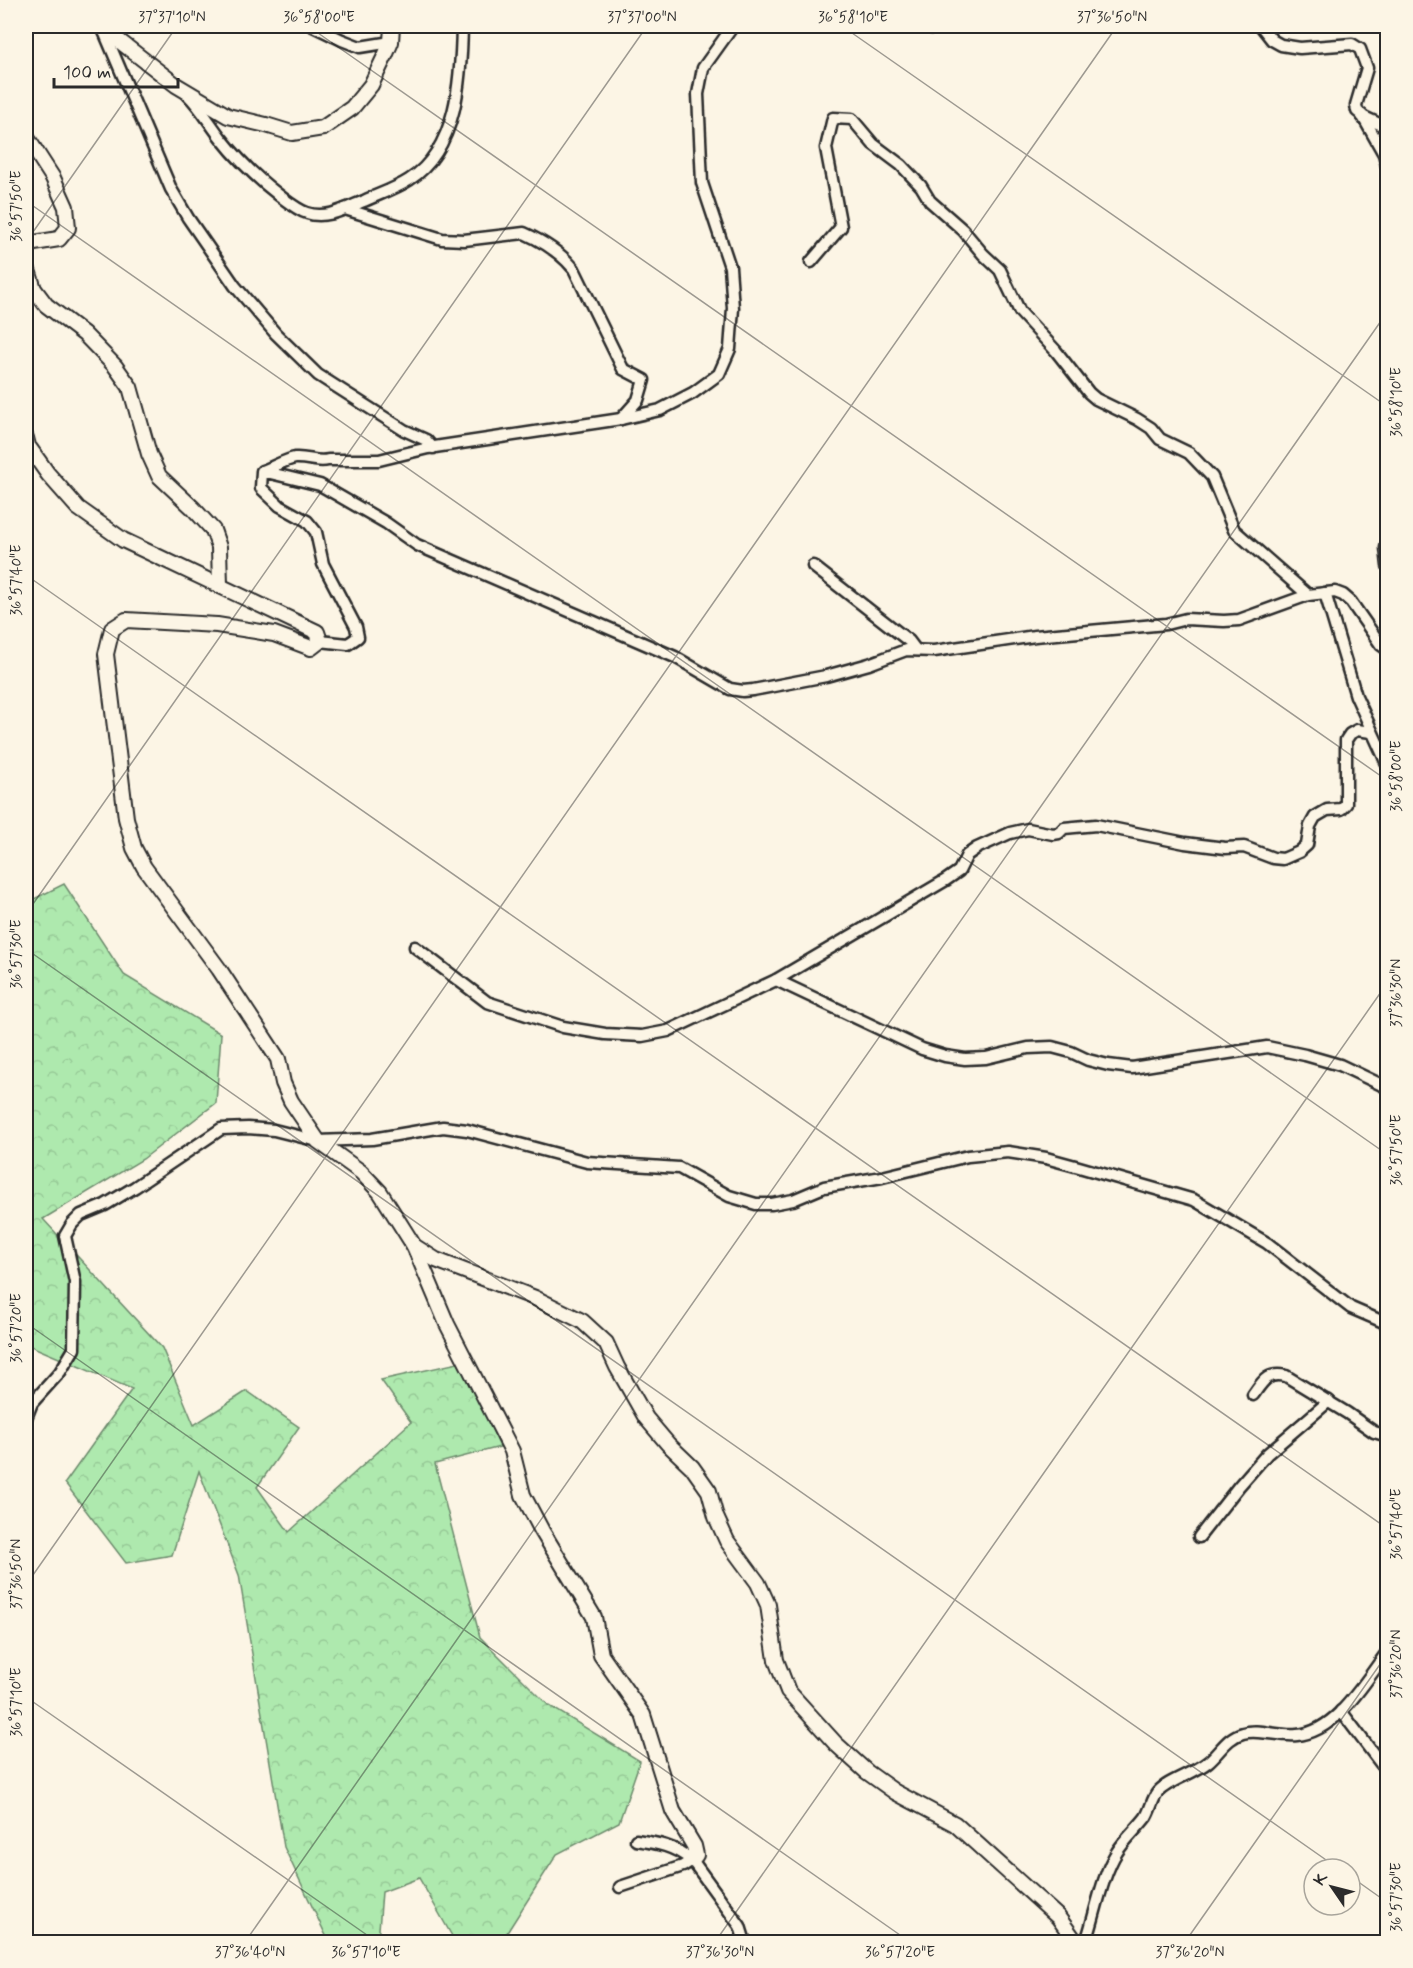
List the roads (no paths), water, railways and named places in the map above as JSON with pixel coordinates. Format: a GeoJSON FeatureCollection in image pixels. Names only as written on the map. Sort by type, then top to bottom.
{"type":"FeatureCollection","features":[{"type":"Feature","properties":{"kind":"street"},"geometry":{"type":"LineString","coordinates":[[313,26],[360,47],[391,42]]}},
{"type":"Feature","properties":{"kind":"street"},"geometry":{"type":"LineString","coordinates":[[176,85],[228,116],[292,133],[323,128],[352,108],[370,86],[391,42],[392,26]]}},
{"type":"Feature","properties":{"kind":"street"},"geometry":{"type":"LineString","coordinates":[[101,27],[190,97],[247,168],[289,202],[307,213],[323,216],[393,189],[411,179],[434,155],[451,124],[454,111],[462,26]]}},
{"type":"Feature","properties":{"kind":"street"},"geometry":{"type":"LineString","coordinates":[[262,471],[293,459],[310,458],[321,462],[379,460],[433,448],[621,419],[660,410],[693,393],[719,374],[730,349],[732,308],[730,267],[702,183],[698,94],[703,68],[733,26]]}},
{"type":"Feature","properties":{"kind":"street"},"geometry":{"type":"LineString","coordinates":[[924,26],[932,28],[933,26]]}},
{"type":"Feature","properties":{"kind":"street"},"geometry":{"type":"LineString","coordinates":[[1261,26],[1272,39],[1281,45],[1300,48],[1352,44],[1360,49],[1366,60],[1367,68],[1356,105],[1357,111],[1388,128]]}},
{"type":"Feature","properties":{"kind":"street"},"geometry":{"type":"LineString","coordinates":[[101,27],[171,189],[235,286],[276,334],[318,375],[405,430],[426,440],[433,448]]}},
{"type":"Feature","properties":{"kind":"street"},"geometry":{"type":"LineString","coordinates":[[1362,115],[1384,154],[1388,170]]}},
{"type":"Feature","properties":{"kind":"street"},"geometry":{"type":"LineString","coordinates":[[811,262],[841,227],[826,148],[833,118],[852,119],[873,144],[901,165],[921,186],[930,201],[963,230],[1000,270],[1020,312],[1056,351],[1089,393],[1151,428],[1160,439],[1189,453],[1212,477],[1234,530],[1308,595]]}},
{"type":"Feature","properties":{"kind":"street"},"geometry":{"type":"LineString","coordinates":[[26,136],[53,178],[66,207],[68,228],[59,239],[28,244],[26,253]]}},
{"type":"Feature","properties":{"kind":"street"},"geometry":{"type":"LineString","coordinates":[[345,209],[442,240],[464,240],[524,232],[568,261],[623,369],[644,380],[638,400],[621,419]]}},
{"type":"Feature","properties":{"kind":"street"},"geometry":{"type":"LineString","coordinates":[[26,264],[34,289],[46,305],[84,334],[130,387],[149,454],[159,476],[213,530],[219,547],[220,585]]}},
{"type":"Feature","properties":{"kind":"street"},"geometry":{"type":"LineString","coordinates":[[26,438],[28,446],[48,474],[78,508],[123,540],[317,632],[320,641]]}},
{"type":"Feature","properties":{"kind":"street"},"geometry":{"type":"LineString","coordinates":[[262,471],[261,488],[280,506],[307,520],[316,532],[323,564],[356,627],[358,637],[348,645],[320,641],[311,648],[274,634],[217,625],[126,620],[112,629],[106,654],[126,818],[134,848],[144,867],[219,969],[278,1059],[283,1083],[291,1101],[318,1141],[361,1172],[380,1192],[414,1246],[447,1324],[512,1451],[523,1495],[542,1532],[594,1617],[601,1655],[643,1715],[674,1811],[694,1846],[696,1855],[683,1866],[620,1887]]}},
{"type":"Feature","properties":{"kind":"street"},"geometry":{"type":"LineString","coordinates":[[262,471],[320,484],[386,523],[417,545],[675,657],[730,689],[753,690],[826,676],[869,664],[906,650],[934,651],[1035,636],[1166,624],[1186,619],[1239,620],[1308,595],[1335,592],[1351,602],[1381,645],[1388,650]]}},
{"type":"Feature","properties":{"kind":"street"},"geometry":{"type":"LineString","coordinates":[[1388,539],[1386,548],[1388,566]]}},
{"type":"Feature","properties":{"kind":"street"},"geometry":{"type":"LineString","coordinates":[[813,566],[909,641],[915,649]]}},
{"type":"Feature","properties":{"kind":"street"},"geometry":{"type":"LineString","coordinates":[[1325,593],[1356,696],[1388,765]]}},
{"type":"Feature","properties":{"kind":"street"},"geometry":{"type":"LineString","coordinates":[[415,947],[487,1002],[563,1027],[605,1034],[642,1036],[668,1031],[776,980],[959,872],[967,855],[1010,833],[1028,829],[1053,834],[1059,833],[1064,828],[1096,825],[1185,843],[1225,848],[1244,847],[1273,858],[1284,858],[1299,852],[1307,844],[1310,826],[1315,817],[1327,810],[1341,809],[1346,804],[1346,740],[1357,729],[1371,732]]}},
{"type":"Feature","properties":{"kind":"street"},"geometry":{"type":"LineString","coordinates":[[776,980],[922,1049],[945,1056],[965,1059],[986,1058],[1028,1048],[1052,1047],[1108,1065],[1132,1068],[1267,1047],[1305,1054],[1340,1065],[1388,1088]]}},
{"type":"Feature","properties":{"kind":"street"},"geometry":{"type":"LineString","coordinates":[[26,1418],[32,1403],[60,1372],[74,1349],[75,1282],[65,1236],[72,1224],[81,1215],[105,1205],[135,1187],[221,1130],[248,1128],[274,1130],[318,1141],[372,1138],[443,1127],[467,1130],[587,1162],[679,1168],[729,1196],[741,1201],[764,1204],[793,1200],[824,1187],[882,1177],[968,1156],[1008,1152],[1026,1154],[1194,1200],[1267,1243],[1351,1308],[1388,1324]]}},
{"type":"Feature","properties":{"kind":"street"},"geometry":{"type":"LineString","coordinates":[[414,1246],[436,1260],[535,1299],[582,1321],[606,1343],[646,1418],[692,1467],[710,1491],[716,1517],[727,1541],[758,1583],[768,1605],[776,1660],[788,1691],[836,1744],[867,1772],[895,1792],[955,1824],[1051,1910],[1076,1942]]}},
{"type":"Feature","properties":{"kind":"street"},"geometry":{"type":"LineString","coordinates":[[1253,1395],[1269,1376],[1277,1374],[1286,1376],[1329,1401],[1374,1432],[1388,1436]]}},
{"type":"Feature","properties":{"kind":"street"},"geometry":{"type":"LineString","coordinates":[[1199,1537],[1267,1454],[1329,1401]]}},
{"type":"Feature","properties":{"kind":"street"},"geometry":{"type":"LineString","coordinates":[[1086,1942],[1116,1853],[1147,1815],[1159,1791],[1208,1762],[1228,1741],[1240,1733],[1248,1731],[1272,1735],[1296,1735],[1312,1732],[1326,1725],[1341,1711],[1388,1651]]}},
{"type":"Feature","properties":{"kind":"street"},"geometry":{"type":"LineString","coordinates":[[1341,1711],[1388,1773]]}},
{"type":"Feature","properties":{"kind":"street"},"geometry":{"type":"LineString","coordinates":[[636,1840],[663,1844],[691,1860],[741,1926],[745,1942]]}}]}
